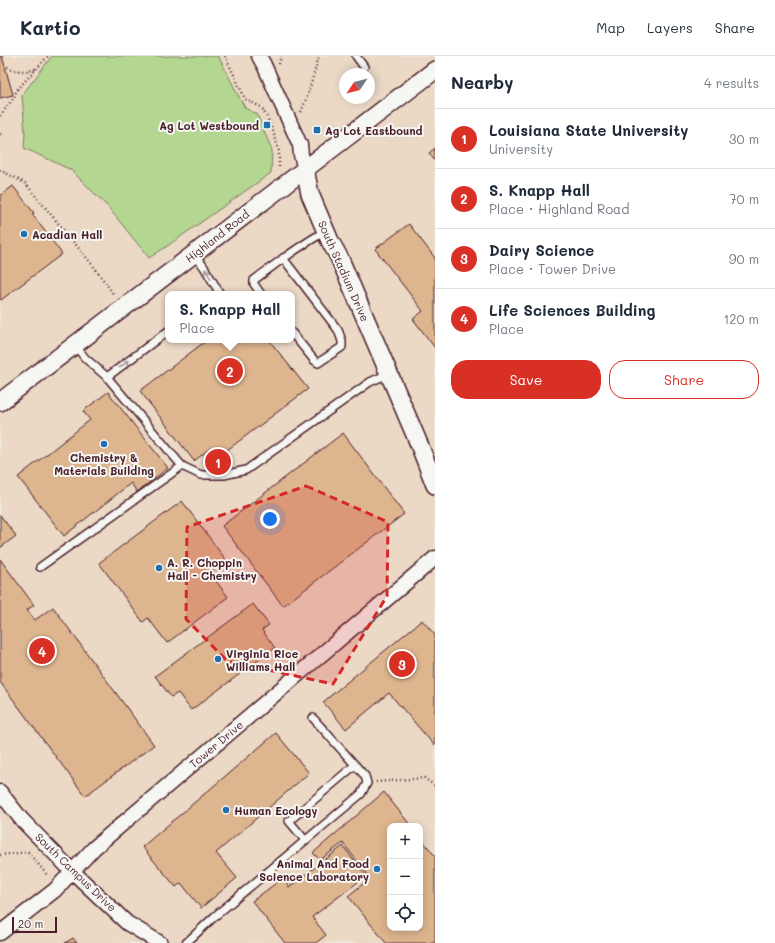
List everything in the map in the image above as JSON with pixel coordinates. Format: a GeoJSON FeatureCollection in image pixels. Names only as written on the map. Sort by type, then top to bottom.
{"type":"FeatureCollection","features":[{"type":"Feature","properties":{"kind":"street","name":"South Stadium Drive"},"geometry":{"type":"LineString","coordinates":[[259,56],[300,145],[310,194],[340,259],[435,485]]}},
{"type":"Feature","properties":{"kind":"street","name":"Highland Road"},"geometry":{"type":"LineString","coordinates":[[0,402],[435,70]]}},
{"type":"Feature","properties":{"kind":"street","name":"Tower Drive"},"geometry":{"type":"LineString","coordinates":[[0,933],[55,890],[94,848],[435,558]]}},
{"type":"Feature","properties":{"kind":"street","name":"South Campus Drive"},"geometry":{"type":"LineString","coordinates":[[0,792],[22,820],[72,871],[128,923],[160,943]]}},
{"type":"Feature","properties":{"kind":"lane"},"geometry":{"type":"LineString","coordinates":[[356,56],[364,67]]}},
{"type":"Feature","properties":{"kind":"lane"},"geometry":{"type":"LineString","coordinates":[[259,291],[254,284],[254,280],[283,258],[326,230]]}},
{"type":"Feature","properties":{"kind":"lane"},"geometry":{"type":"LineString","coordinates":[[194,254],[218,291]]}},
{"type":"Feature","properties":{"kind":"lane"},"geometry":{"type":"LineString","coordinates":[[283,258],[338,330],[342,341],[342,347],[318,363],[295,337]]}},
{"type":"Feature","properties":{"kind":"lane"},"geometry":{"type":"LineString","coordinates":[[107,377],[165,333]]}},
{"type":"Feature","properties":{"kind":"lane"},"geometry":{"type":"LineString","coordinates":[[75,345],[85,358],[107,377],[182,466],[201,475],[224,475],[246,470],[370,382],[389,374]]}},
{"type":"Feature","properties":{"kind":"lane"},"geometry":{"type":"LineString","coordinates":[[40,567],[182,466]]}},
{"type":"Feature","properties":{"kind":"lane"},"geometry":{"type":"LineString","coordinates":[[186,943],[214,916],[361,794],[367,783],[365,776],[313,718]]}},
{"type":"Feature","properties":{"kind":"lane"},"geometry":{"type":"LineString","coordinates":[[305,840],[289,821],[355,765]]}},
{"type":"Feature","properties":{"kind":"path"},"geometry":{"type":"LineString","coordinates":[[0,116],[15,96],[16,91],[48,56]]}},
{"type":"Feature","properties":{"kind":"path"},"geometry":{"type":"LineString","coordinates":[[225,56],[245,99],[261,107],[266,115],[279,151],[279,169]]}},
{"type":"Feature","properties":{"kind":"path"},"geometry":{"type":"LineString","coordinates":[[279,66],[281,56]]}},
{"type":"Feature","properties":{"kind":"path"},"geometry":{"type":"LineString","coordinates":[[297,110],[299,116],[308,94],[319,56]]}},
{"type":"Feature","properties":{"kind":"path"},"geometry":{"type":"LineString","coordinates":[[7,67],[24,72],[36,69]]}},
{"type":"Feature","properties":{"kind":"path"},"geometry":{"type":"LineString","coordinates":[[0,170],[25,183],[95,268],[114,296]]}},
{"type":"Feature","properties":{"kind":"path"},"geometry":{"type":"LineString","coordinates":[[382,781],[424,778],[435,786]]}},
{"type":"Feature","properties":{"kind":"path"},"geometry":{"type":"LineString","coordinates":[[0,855],[28,852],[50,878]]}},
{"type":"Feature","properties":{"kind":"highlighted area"},"geometry":{"type":"Polygon","coordinates":[[[306,486],[388,522],[387,596],[333,684],[227,661],[186,619],[187,527],[306,486]]]}},
{"type":"Feature","properties":{"kind":"shaded area"},"geometry":{"type":"Polygon","coordinates":[[[0,56],[435,56],[435,943],[0,943],[0,56]]]}},
{"type":"Feature","properties":{"kind":"green space"},"geometry":{"type":"Polygon","coordinates":[[[52,56],[218,56],[245,108],[257,114],[272,150],[271,173],[149,258],[108,207],[71,170],[24,148],[25,133],[22,95],[52,56]]]}},
{"type":"Feature","properties":{"kind":"building"},"geometry":{"type":"Polygon","coordinates":[[[0,56],[2,56],[13,95],[0,98],[0,56]]]}},
{"type":"Feature","properties":{"kind":"building"},"geometry":{"type":"Polygon","coordinates":[[[435,148],[435,161],[429,153],[435,148]]]}},
{"type":"Feature","properties":{"kind":"building","name":"Acadian Hall"},"geometry":{"type":"Polygon","coordinates":[[[13,186],[34,213],[32,214],[62,254],[1,300],[0,196],[13,186]]]}},
{"type":"Feature","properties":{"kind":"building"},"geometry":{"type":"Polygon","coordinates":[[[409,224],[435,258],[435,348],[413,319],[423,311],[375,249],[409,224]]]}},
{"type":"Feature","properties":{"kind":"building"},"geometry":{"type":"Polygon","coordinates":[[[203,343],[271,343],[308,389],[218,457],[211,448],[194,461],[140,391],[203,343]]]}},
{"type":"Feature","properties":{"kind":"building","name":"Chemistry & Materials Building"},"geometry":{"type":"Polygon","coordinates":[[[108,392],[168,468],[137,492],[131,483],[64,536],[18,477],[90,420],[83,411],[108,392]]]}},
{"type":"Feature","properties":{"kind":"building"},"geometry":{"type":"Polygon","coordinates":[[[343,433],[404,514],[283,606],[222,526],[343,433]]]}},
{"type":"Feature","properties":{"kind":"building","name":"A. R. Choppin Hall - Chemistry"},"geometry":{"type":"Polygon","coordinates":[[[182,501],[226,560],[210,573],[228,597],[167,643],[148,618],[143,622],[99,563],[182,501]]]}},
{"type":"Feature","properties":{"kind":"building"},"geometry":{"type":"Polygon","coordinates":[[[0,515],[16,536],[0,548],[0,515]]]}},
{"type":"Feature","properties":{"kind":"building"},"geometry":{"type":"Polygon","coordinates":[[[0,559],[34,605],[27,610],[35,620],[53,607],[154,745],[85,796],[0,682],[0,559]]]}},
{"type":"Feature","properties":{"kind":"building","name":"Virginia Rice Williams Hall"},"geometry":{"type":"Polygon","coordinates":[[[253,604],[269,625],[262,630],[275,648],[191,710],[178,693],[171,697],[155,676],[253,604]]]}},
{"type":"Feature","properties":{"kind":"building"},"geometry":{"type":"Polygon","coordinates":[[[422,620],[435,635],[435,744],[434,745],[389,693],[346,729],[323,702],[422,620]]]}},
{"type":"Feature","properties":{"kind":"building","name":"Human Ecology"},"geometry":{"type":"Polygon","coordinates":[[[276,733],[309,773],[216,853],[237,878],[201,908],[181,883],[176,887],[142,847],[276,733]]]}},
{"type":"Feature","properties":{"kind":"building","name":"Animal And Food Science Laboratory"},"geometry":{"type":"Polygon","coordinates":[[[384,792],[409,823],[387,823],[387,931],[423,931],[423,841],[435,856],[435,943],[386,943],[348,896],[370,878],[343,843],[320,860],[313,853],[384,792]]]}},
{"type":"Feature","properties":{"kind":"building"},"geometry":{"type":"Polygon","coordinates":[[[343,846],[366,876],[312,917],[326,935],[316,943],[285,943],[252,901],[283,878],[289,887],[343,846]]]}},
{"type":"Feature","properties":{"kind":"building"},"geometry":{"type":"Polygon","coordinates":[[[73,938],[77,943],[65,943],[73,938]]]}},
{"type":"Feature","properties":{"kind":"place","name":"Ag Lot Westbound"},"geometry":{"type":"Point","coordinates":[267,125]}},
{"type":"Feature","properties":{"kind":"place","name":"Ag Lot Eastbound"},"geometry":{"type":"Point","coordinates":[317,130]}},
{"type":"Feature","properties":{"kind":"place","name":"Acadian Hall"},"geometry":{"type":"Point","coordinates":[24,234]}},
{"type":"Feature","properties":{"kind":"place","name":"S. Knapp Hall"},"geometry":{"type":"Point","coordinates":[230,371]}},
{"type":"Feature","properties":{"kind":"place","name":"Chemistry & Materials Building"},"geometry":{"type":"Point","coordinates":[104,444]}},
{"type":"Feature","properties":{"kind":"place","name":"Louisiana State University"},"geometry":{"type":"Point","coordinates":[218,462]}},
{"type":"Feature","properties":{"kind":"place","name":"A. R. Choppin Hall - Chemistry"},"geometry":{"type":"Point","coordinates":[159,568]}},
{"type":"Feature","properties":{"kind":"place","name":"Life Sciences Building"},"geometry":{"type":"Point","coordinates":[42,651]}},
{"type":"Feature","properties":{"kind":"place","name":"Virginia Rice Williams Hall"},"geometry":{"type":"Point","coordinates":[218,659]}},
{"type":"Feature","properties":{"kind":"place","name":"Dairy Science"},"geometry":{"type":"Point","coordinates":[402,664]}},
{"type":"Feature","properties":{"kind":"place","name":"Human Ecology"},"geometry":{"type":"Point","coordinates":[226,810]}},
{"type":"Feature","properties":{"kind":"place","name":"Animal And Food Science Laboratory"},"geometry":{"type":"Point","coordinates":[377,869]}}]}
